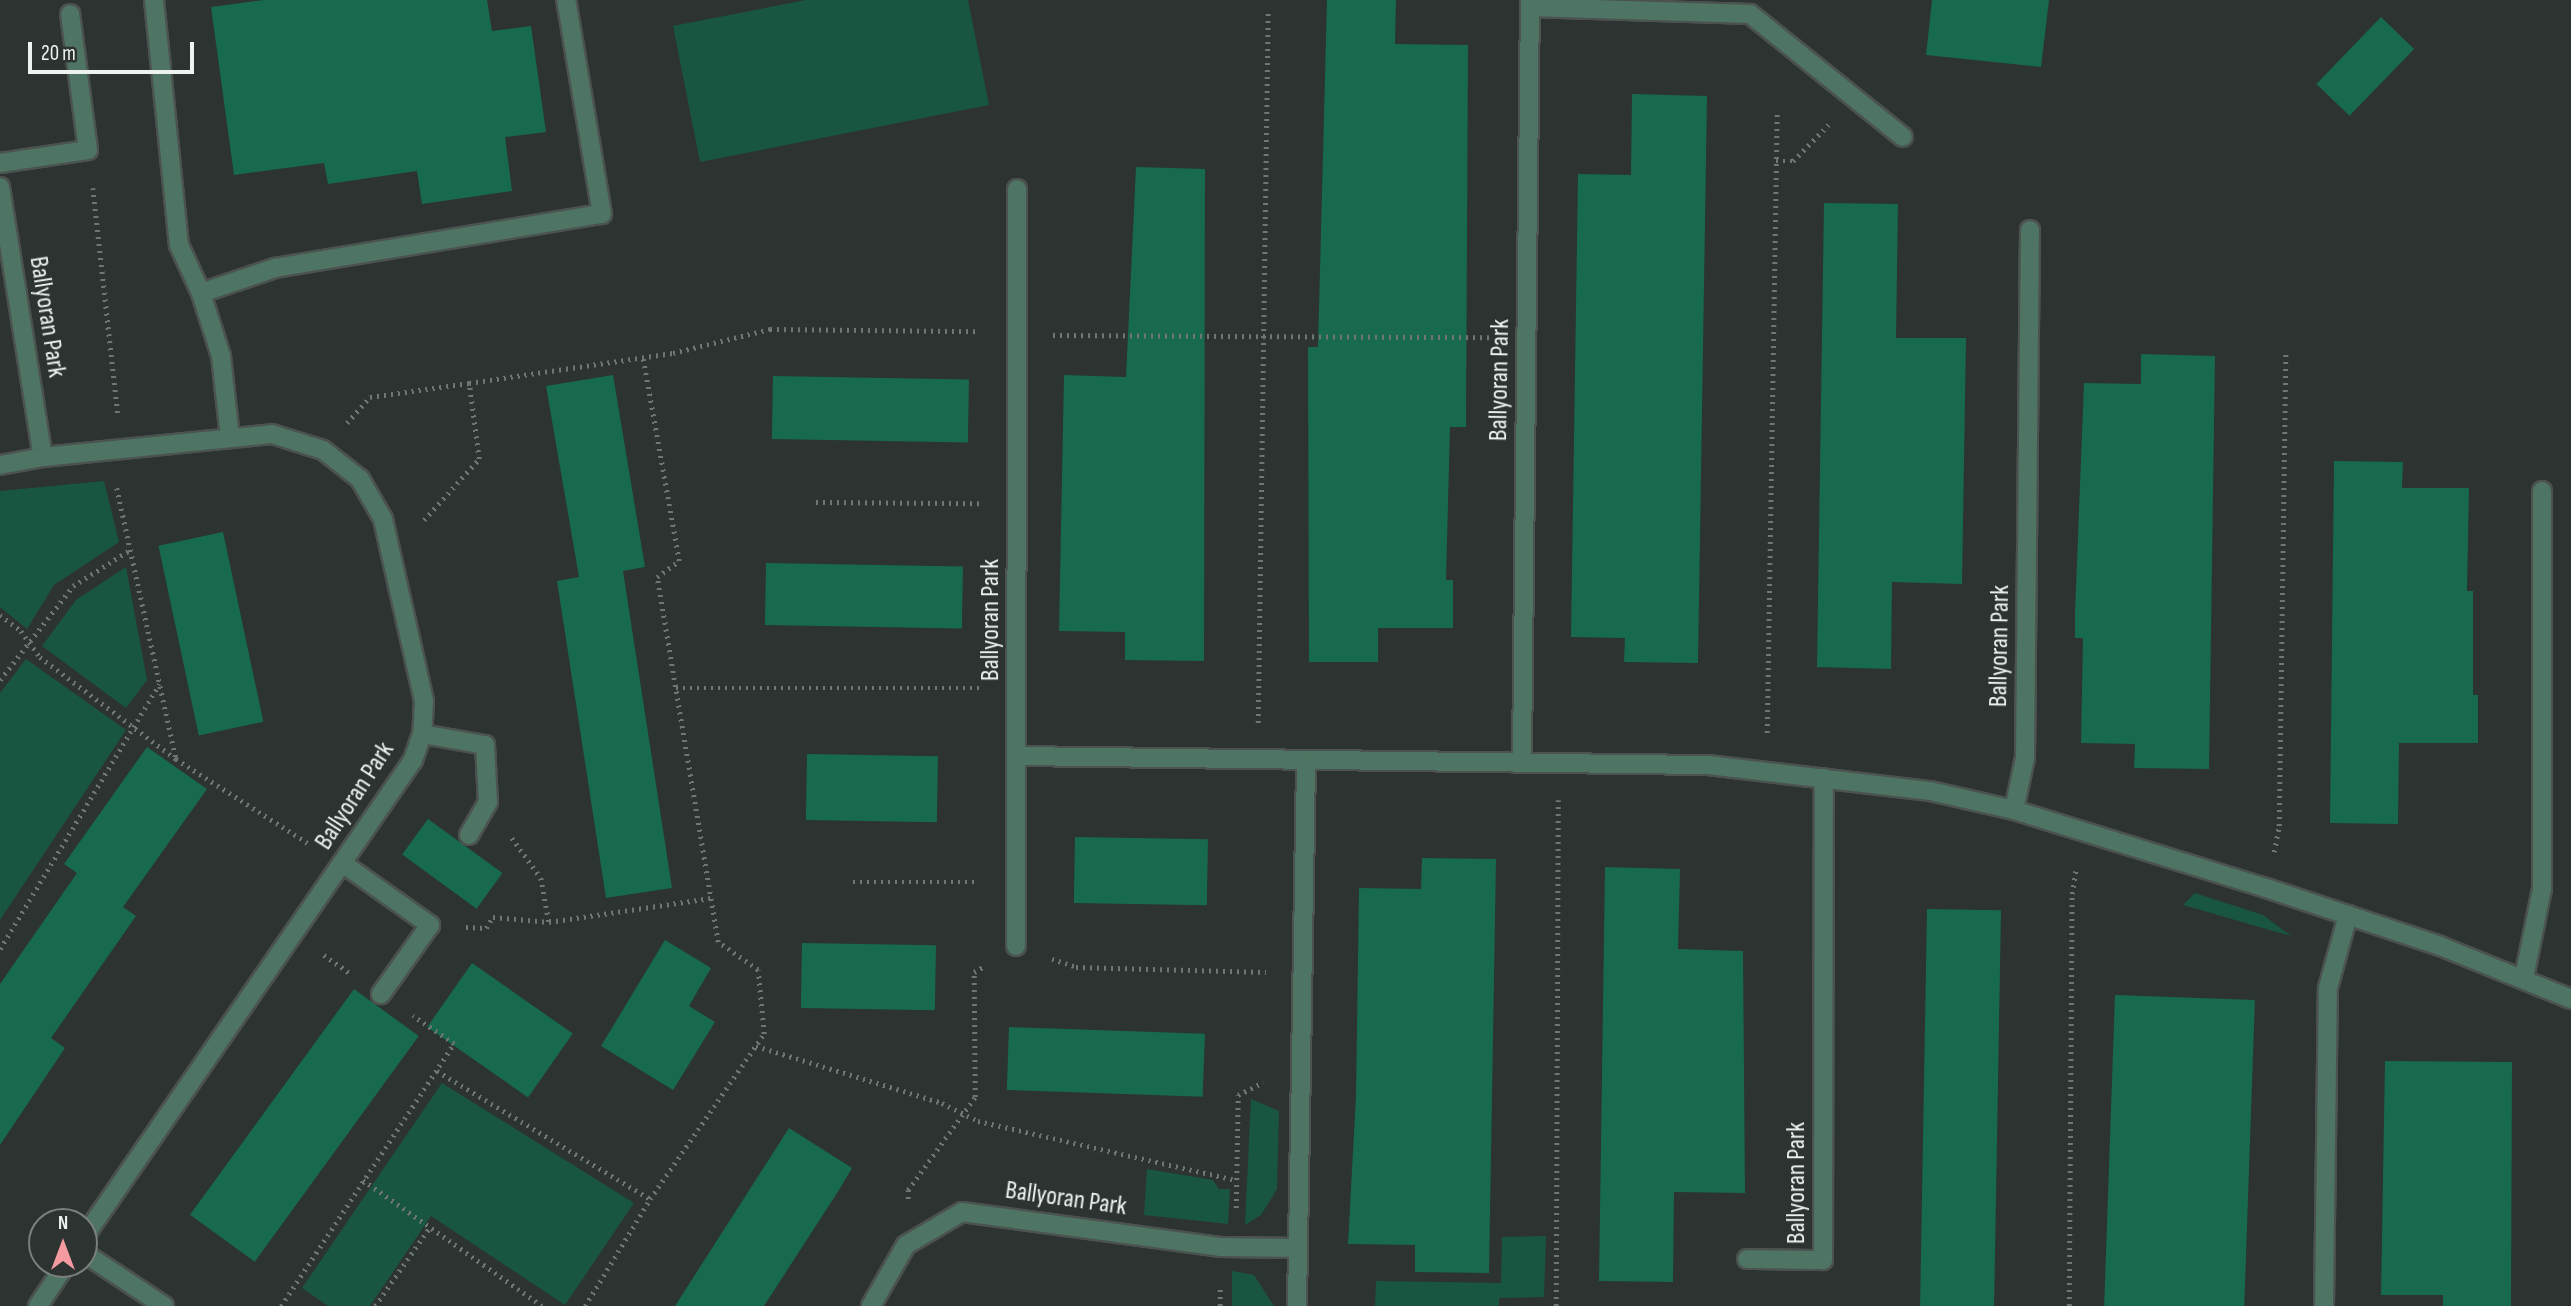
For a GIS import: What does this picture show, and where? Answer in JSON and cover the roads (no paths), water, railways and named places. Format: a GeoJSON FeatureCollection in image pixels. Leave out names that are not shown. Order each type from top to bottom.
{"type":"FeatureCollection","features":[{"type":"Feature","properties":{"kind":"street"},"geometry":{"type":"LineString","coordinates":[[154,0],[179,245],[201,293],[221,356],[230,438]]}},
{"type":"Feature","properties":{"kind":"street"},"geometry":{"type":"LineString","coordinates":[[201,293],[275,268],[602,214],[566,0]]}},
{"type":"Feature","properties":{"kind":"street"},"geometry":{"type":"LineString","coordinates":[[1530,3],[1750,14],[1903,136]]}},
{"type":"Feature","properties":{"kind":"street","name":"Ballyoran Park"},"geometry":{"type":"LineString","coordinates":[[1522,760],[1530,3]]}},
{"type":"Feature","properties":{"kind":"street"},"geometry":{"type":"LineString","coordinates":[[0,163],[88,150],[70,14]]}},
{"type":"Feature","properties":{"kind":"street","name":"Ballyoran Park"},"geometry":{"type":"LineString","coordinates":[[0,187],[43,457]]}},
{"type":"Feature","properties":{"kind":"street","name":"Ballyoran Park"},"geometry":{"type":"LineString","coordinates":[[1016,946],[1017,189]]}},
{"type":"Feature","properties":{"kind":"street","name":"Ballyoran Park"},"geometry":{"type":"LineString","coordinates":[[2014,810],[2025,758],[2030,230]]}},
{"type":"Feature","properties":{"kind":"street","name":"Ballyoran Park"},"geometry":{"type":"LineString","coordinates":[[0,465],[43,457],[272,434],[323,450],[360,479],[383,519],[424,701],[422,734],[413,760],[98,1217]]}},
{"type":"Feature","properties":{"kind":"street"},"geometry":{"type":"LineString","coordinates":[[2524,978],[2542,889],[2542,491]]}},
{"type":"Feature","properties":{"kind":"street"},"geometry":{"type":"LineString","coordinates":[[422,734],[485,745],[488,802],[468,835]]}},
{"type":"Feature","properties":{"kind":"street"},"geometry":{"type":"LineString","coordinates":[[1016,756],[1306,761],[1522,760],[1708,765],[1930,791],[2014,810],[2266,888],[2524,978],[2571,999]]}},
{"type":"Feature","properties":{"kind":"street"},"geometry":{"type":"LineString","coordinates":[[1297,1306],[1306,761]]}},
{"type":"Feature","properties":{"kind":"street","name":"Ballyoran Park"},"geometry":{"type":"LineString","coordinates":[[1747,1259],[1823,1260],[1824,778]]}},
{"type":"Feature","properties":{"kind":"street"},"geometry":{"type":"LineString","coordinates":[[342,863],[430,925],[382,994]]}},
{"type":"Feature","properties":{"kind":"street"},"geometry":{"type":"LineString","coordinates":[[2325,1306],[2329,988],[2348,915]]}},
{"type":"Feature","properties":{"kind":"street","name":"Ballyoran Park"},"geometry":{"type":"LineString","coordinates":[[872,1306],[906,1245],[962,1212],[1236,1248],[1297,1248]]}},
{"type":"Feature","properties":{"kind":"street"},"geometry":{"type":"LineString","coordinates":[[98,1262],[164,1306]]}},
{"type":"Feature","properties":{"kind":"street"},"geometry":{"type":"LineString","coordinates":[[38,1306],[57,1278]]}}]}
